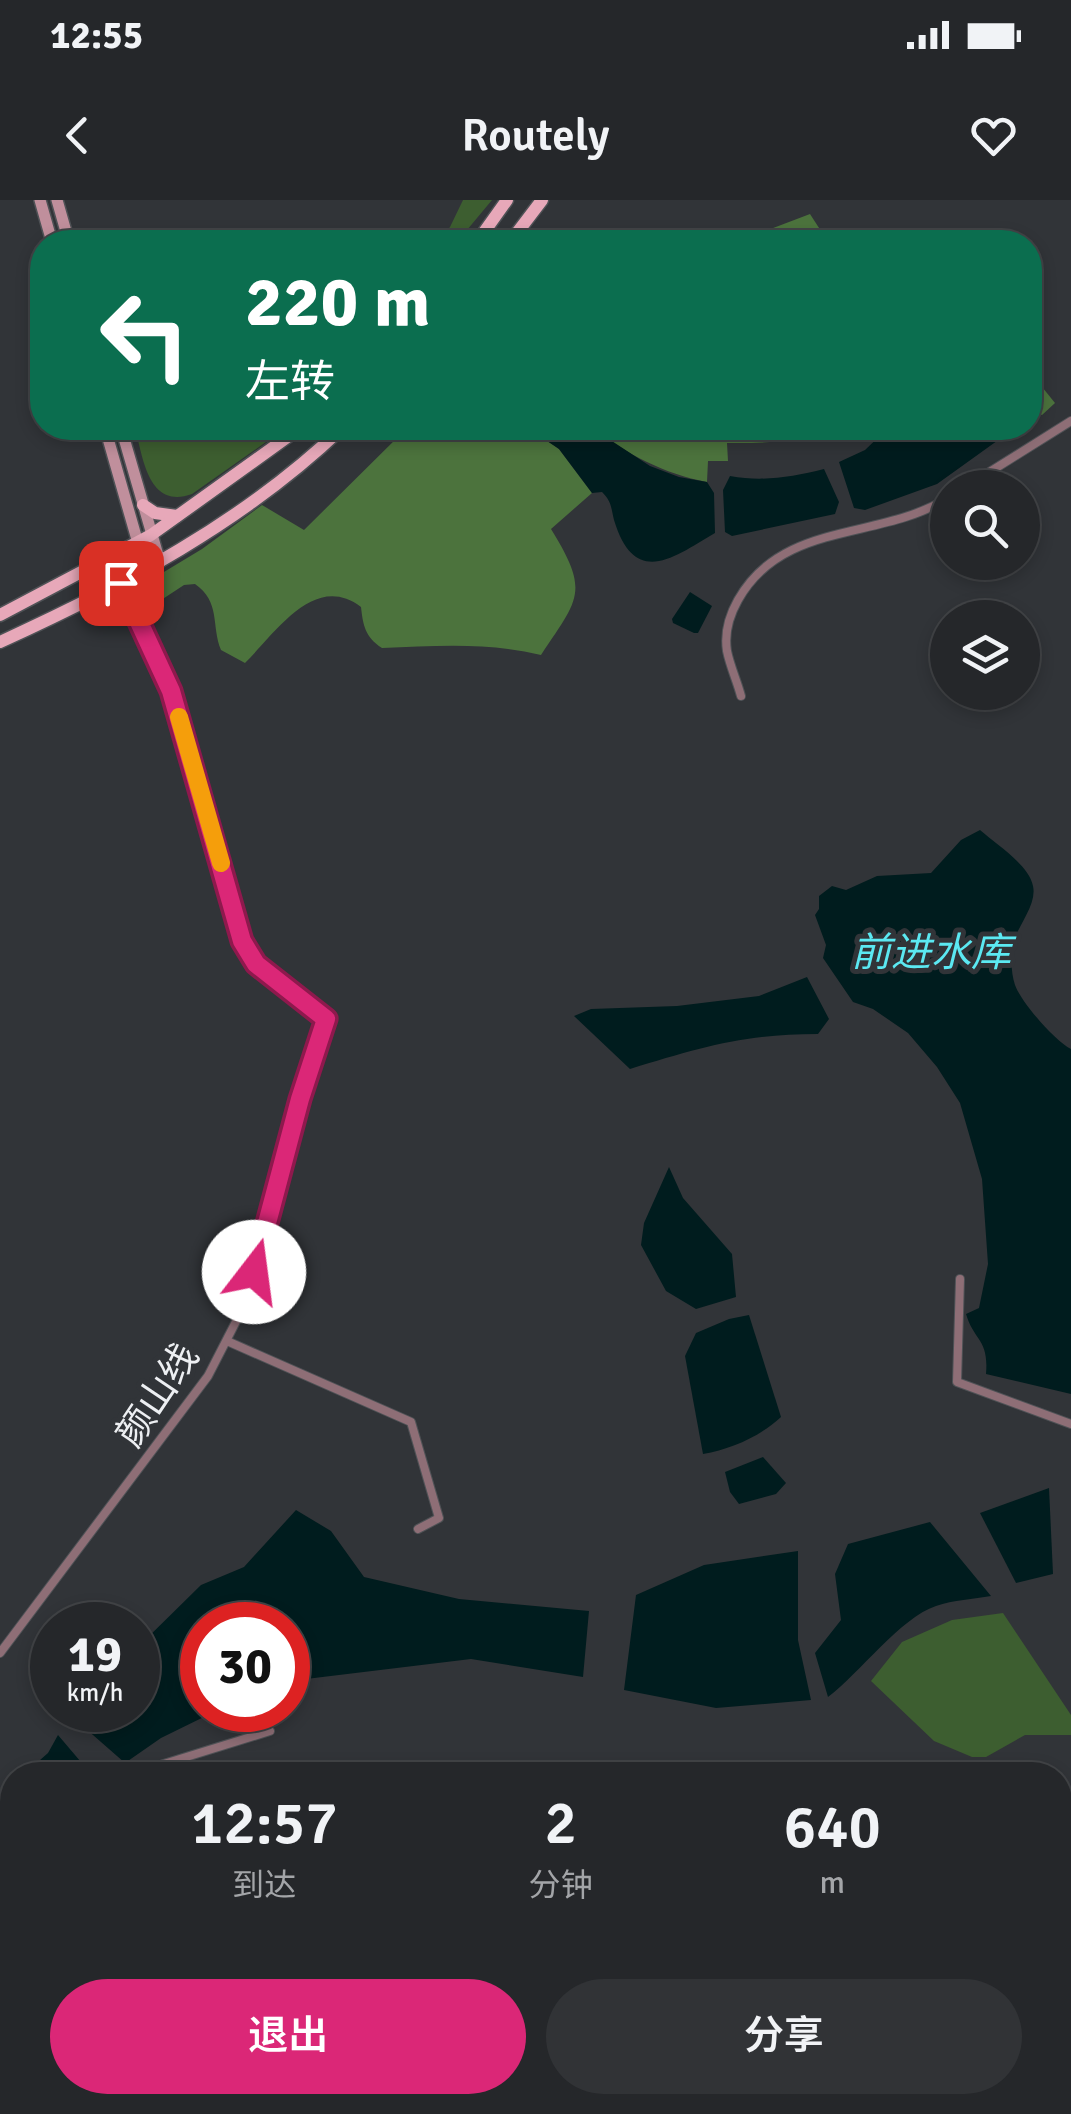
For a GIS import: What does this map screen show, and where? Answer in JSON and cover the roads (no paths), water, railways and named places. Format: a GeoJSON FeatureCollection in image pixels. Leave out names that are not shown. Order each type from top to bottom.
{"type":"FeatureCollection","features":[{"type":"Feature","properties":{"kind":"main road"},"geometry":{"type":"LineString","coordinates":[[486,230],[507,200]]}},
{"type":"Feature","properties":{"kind":"main road"},"geometry":{"type":"LineString","coordinates":[[519,230],[542,200]]}},
{"type":"Feature","properties":{"kind":"main road"},"geometry":{"type":"LineString","coordinates":[[0,615],[152,535],[284,440]]}},
{"type":"Feature","properties":{"kind":"main road"},"geometry":{"type":"LineString","coordinates":[[0,642],[146,571],[276,484],[328,440]]}},
{"type":"Feature","properties":{"kind":"main road"},"geometry":{"type":"LineString","coordinates":[[143,506],[155,513],[180,516]]}},
{"type":"Feature","properties":{"kind":"street"},"geometry":{"type":"LineString","coordinates":[[40,200],[49,230]]}},
{"type":"Feature","properties":{"kind":"street"},"geometry":{"type":"LineString","coordinates":[[57,200],[66,230]]}},
{"type":"Feature","properties":{"kind":"street"},"geometry":{"type":"LineString","coordinates":[[1042,440],[1071,422]]}},
{"type":"Feature","properties":{"kind":"street"},"geometry":{"type":"LineString","coordinates":[[108,440],[146,571]]}},
{"type":"Feature","properties":{"kind":"street"},"geometry":{"type":"LineString","coordinates":[[124,440],[160,562]]}},
{"type":"Feature","properties":{"kind":"street"},"geometry":{"type":"LineString","coordinates":[[993,470],[1042,440]]}},
{"type":"Feature","properties":{"kind":"street"},"geometry":{"type":"LineString","coordinates":[[741,696],[727,650],[728,621],[756,576],[780,555],[811,539],[930,507]]}},
{"type":"Feature","properties":{"kind":"street","name":"颜山线"},"geometry":{"type":"LineString","coordinates":[[0,1653],[208,1376],[246,1304],[300,1099],[326,1019],[256,964],[242,941],[171,691],[121,583]]}},
{"type":"Feature","properties":{"kind":"street"},"geometry":{"type":"LineString","coordinates":[[960,1279],[957,1382],[1071,1424]]}},
{"type":"Feature","properties":{"kind":"street"},"geometry":{"type":"LineString","coordinates":[[226,1340],[411,1422],[440,1518],[418,1529]]}},
{"type":"Feature","properties":{"kind":"street"},"geometry":{"type":"LineString","coordinates":[[170,1762],[267,1732]]}},
{"type":"Feature","properties":{"kind":"water"},"geometry":{"type":"Polygon","coordinates":[[[546,440],[610,440],[650,466],[707,482],[714,493],[715,533],[671,558],[644,561],[633,555],[623,541],[611,505],[602,492],[592,493],[559,449],[546,440]]]}},
{"type":"Feature","properties":{"kind":"water"},"geometry":{"type":"Polygon","coordinates":[[[875,440],[998,440],[956,470],[930,470],[930,487],[865,510],[854,508],[839,462],[865,450],[875,440]]]}},
{"type":"Feature","properties":{"kind":"water"},"geometry":{"type":"Polygon","coordinates":[[[824,469],[839,502],[835,514],[732,536],[725,532],[723,490],[730,476],[777,478],[824,469]]]}},
{"type":"Feature","properties":{"kind":"water"},"geometry":{"type":"Polygon","coordinates":[[[690,592],[712,606],[698,633],[673,623],[672,619],[690,592]]]}},
{"type":"Feature","properties":{"kind":"water","name":"前进水库"},"geometry":{"type":"Polygon","coordinates":[[[980,830],[1019,863],[1030,878],[1033,899],[1014,943],[1013,979],[1031,1011],[1071,1049],[1071,1394],[986,1374],[983,1347],[966,1314],[979,1308],[988,1264],[982,1179],[960,1103],[937,1067],[908,1033],[873,1009],[853,1002],[823,958],[826,945],[815,915],[819,896],[832,886],[846,890],[877,876],[931,873],[961,840],[980,830]]]}},
{"type":"Feature","properties":{"kind":"water"},"geometry":{"type":"Polygon","coordinates":[[[807,977],[829,1019],[818,1034],[722,1044],[630,1069],[574,1016],[591,1009],[677,1006],[759,996],[807,977]]]}},
{"type":"Feature","properties":{"kind":"water"},"geometry":{"type":"Polygon","coordinates":[[[669,1167],[683,1198],[732,1254],[736,1297],[696,1309],[666,1291],[641,1245],[644,1223],[669,1167]]]}},
{"type":"Feature","properties":{"kind":"water"},"geometry":{"type":"Polygon","coordinates":[[[749,1315],[781,1417],[744,1441],[703,1454],[685,1356],[696,1333],[749,1315]]]}},
{"type":"Feature","properties":{"kind":"water"},"geometry":{"type":"Polygon","coordinates":[[[763,1457],[786,1483],[776,1494],[739,1504],[730,1492],[725,1472],[763,1457]]]}},
{"type":"Feature","properties":{"kind":"water"},"geometry":{"type":"Polygon","coordinates":[[[1049,1488],[1053,1574],[1016,1583],[980,1513],[1049,1488]]]}},
{"type":"Feature","properties":{"kind":"water"},"geometry":{"type":"Polygon","coordinates":[[[296,1510],[331,1531],[364,1577],[459,1599],[589,1611],[583,1677],[471,1659],[310,1679],[310,1602],[184,1602],[201,1585],[244,1567],[296,1510]]]}},
{"type":"Feature","properties":{"kind":"water"},"geometry":{"type":"Polygon","coordinates":[[[930,1522],[991,1596],[949,1602],[922,1612],[828,1697],[815,1653],[841,1620],[835,1574],[848,1544],[930,1522]]]}},
{"type":"Feature","properties":{"kind":"water"},"geometry":{"type":"Polygon","coordinates":[[[798,1551],[798,1640],[811,1700],[716,1708],[624,1690],[636,1595],[704,1565],[798,1551]]]}},
{"type":"Feature","properties":{"kind":"water"},"geometry":{"type":"Polygon","coordinates":[[[180,1606],[180,1729],[124,1762],[90,1732],[160,1732],[160,1625],[180,1606]]]}},
{"type":"Feature","properties":{"kind":"water"},"geometry":{"type":"Polygon","coordinates":[[[58,1735],[81,1762],[38,1762],[58,1735]]]}}]}
